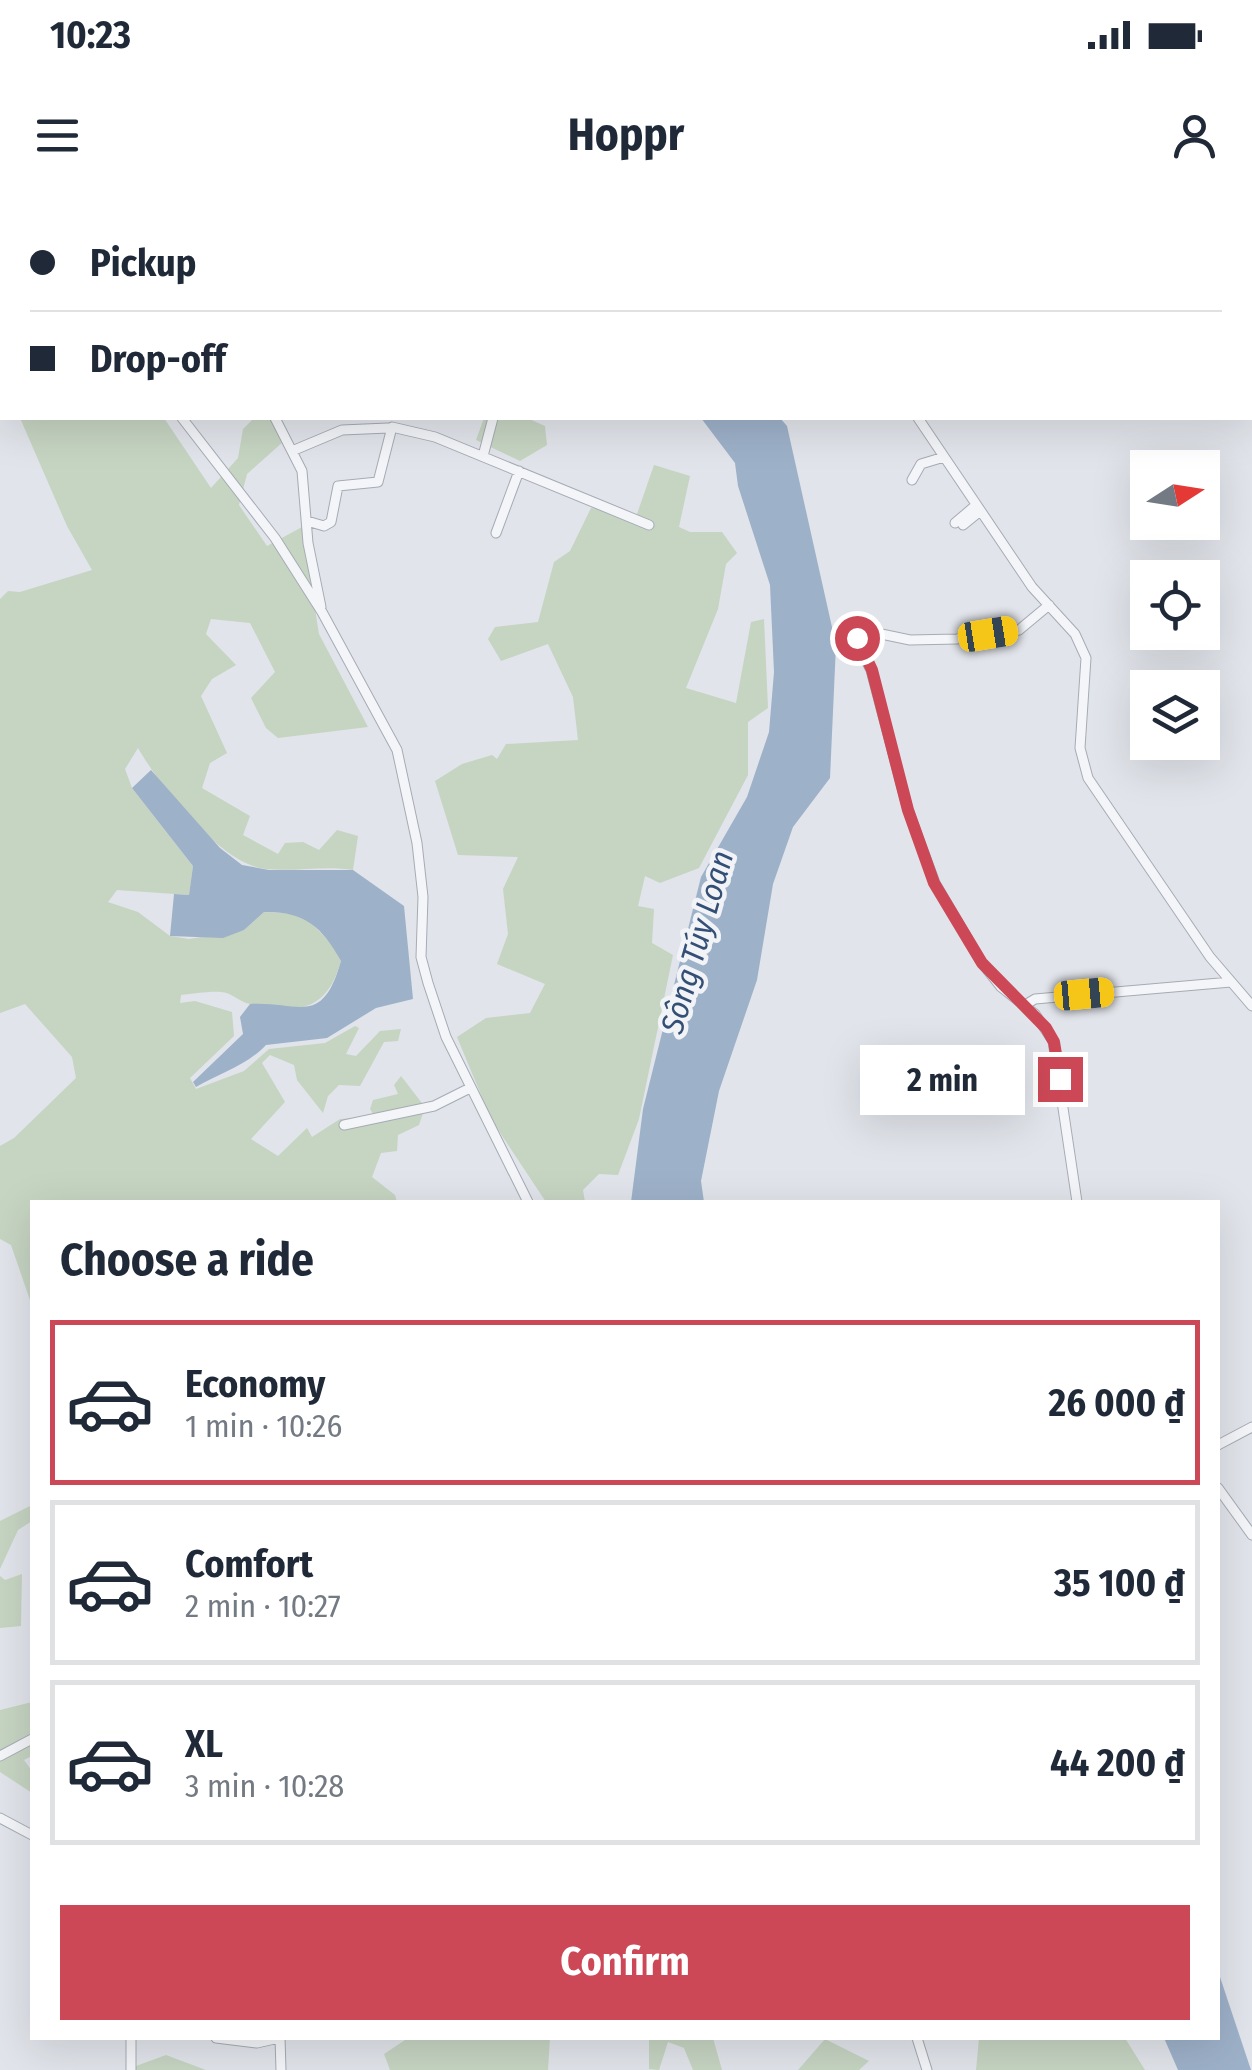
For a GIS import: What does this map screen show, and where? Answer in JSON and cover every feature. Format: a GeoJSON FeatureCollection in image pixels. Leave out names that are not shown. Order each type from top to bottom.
{"type":"FeatureCollection","features":[{"type":"Feature","properties":{"kind":"street"},"geometry":{"type":"LineString","coordinates":[[184,420],[275,538],[322,612],[396,750],[417,843],[424,897],[421,957],[446,1037],[527,1200]]}},
{"type":"Feature","properties":{"kind":"street"},"geometry":{"type":"LineString","coordinates":[[277,420],[302,470],[322,612]]}},
{"type":"Feature","properties":{"kind":"street"},"geometry":{"type":"LineString","coordinates":[[483,456],[492,420]]}},
{"type":"Feature","properties":{"kind":"street"},"geometry":{"type":"LineString","coordinates":[[919,420],[977,509],[1075,634],[1086,658],[1080,748],[1088,778],[1231,982],[1252,1006]]}},
{"type":"Feature","properties":{"kind":"street"},"geometry":{"type":"LineString","coordinates":[[307,521],[324,526],[331,522],[338,486],[378,482],[388,428]]}},
{"type":"Feature","properties":{"kind":"street"},"geometry":{"type":"LineString","coordinates":[[292,450],[342,430],[388,428],[435,437],[649,525]]}},
{"type":"Feature","properties":{"kind":"street"},"geometry":{"type":"LineString","coordinates":[[912,480],[921,464],[944,457]]}},
{"type":"Feature","properties":{"kind":"street"},"geometry":{"type":"LineString","coordinates":[[496,534],[519,471]]}},
{"type":"Feature","properties":{"kind":"street"},"geometry":{"type":"LineString","coordinates":[[959,524],[977,509]]}},
{"type":"Feature","properties":{"kind":"street"},"geometry":{"type":"LineString","coordinates":[[1049,605],[1019,630],[958,639],[910,640],[848,626],[872,670],[908,810],[934,883],[982,963],[1001,987],[1025,1005],[1054,1042],[1076,1200]]}},
{"type":"Feature","properties":{"kind":"street"},"geometry":{"type":"LineString","coordinates":[[1025,1005],[1070,995],[1231,982]]}},
{"type":"Feature","properties":{"kind":"street"},"geometry":{"type":"LineString","coordinates":[[344,1125],[434,1106],[470,1088]]}},
{"type":"Feature","properties":{"kind":"street"},"geometry":{"type":"LineString","coordinates":[[1220,1444],[1252,1427]]}},
{"type":"Feature","properties":{"kind":"street"},"geometry":{"type":"LineString","coordinates":[[1220,1492],[1252,1535]]}},
{"type":"Feature","properties":{"kind":"street"},"geometry":{"type":"LineString","coordinates":[[0,1756],[30,1740]]}},
{"type":"Feature","properties":{"kind":"street"},"geometry":{"type":"LineString","coordinates":[[0,1818],[30,1834]]}},
{"type":"Feature","properties":{"kind":"street"},"geometry":{"type":"LineString","coordinates":[[131,2040],[131,2070]]}},
{"type":"Feature","properties":{"kind":"street"},"geometry":{"type":"LineString","coordinates":[[234,2040],[266,2040]]}},
{"type":"Feature","properties":{"kind":"street"},"geometry":{"type":"LineString","coordinates":[[280,2040],[281,2070]]}},
{"type":"Feature","properties":{"kind":"street"},"geometry":{"type":"LineString","coordinates":[[918,2040],[927,2070]]}},
{"type":"Feature","properties":{"kind":"green space"},"geometry":{"type":"Polygon","coordinates":[[[21,420],[165,420],[211,488],[238,458],[243,429],[252,420],[272,420],[284,441],[247,474],[239,505],[267,546],[302,527],[319,634],[368,727],[278,738],[266,728],[251,698],[275,672],[250,623],[211,619],[206,634],[236,665],[212,679],[201,696],[227,753],[210,763],[202,788],[250,816],[243,835],[278,854],[285,843],[303,842],[319,850],[337,830],[358,836],[353,870],[266,869],[230,854],[193,821],[138,748],[125,769],[132,788],[193,866],[189,895],[117,890],[108,902],[138,912],[170,936],[189,939],[244,930],[264,912],[302,914],[331,943],[341,961],[327,991],[318,1000],[296,1008],[250,1004],[221,992],[181,995],[180,1003],[195,1001],[232,1012],[234,1036],[190,1078],[196,1089],[244,1071],[269,1049],[325,1043],[355,1026],[359,1028],[346,1054],[356,1056],[380,1031],[401,1029],[398,1041],[384,1042],[360,1086],[339,1085],[328,1096],[323,1113],[297,1080],[294,1065],[270,1055],[262,1063],[285,1102],[251,1139],[278,1156],[307,1128],[312,1137],[340,1119],[375,1117],[370,1109],[373,1100],[398,1094],[394,1085],[401,1076],[425,1107],[419,1125],[398,1135],[397,1151],[381,1153],[372,1177],[396,1200],[30,1200],[30,1300],[11,1245],[0,1239],[0,1146],[14,1138],[76,1078],[72,1057],[25,1004],[0,1013],[0,599],[8,591],[20,592],[92,570],[67,526],[21,420]]]}},
{"type":"Feature","properties":{"kind":"green space"},"geometry":{"type":"Polygon","coordinates":[[[483,420],[532,420],[545,426],[547,445],[520,461],[476,440],[483,420]]]}},
{"type":"Feature","properties":{"kind":"green space"},"geometry":{"type":"Polygon","coordinates":[[[654,465],[690,476],[679,527],[690,532],[722,532],[737,553],[726,564],[718,609],[686,688],[736,703],[751,622],[764,619],[768,708],[748,722],[748,775],[699,868],[660,883],[645,876],[638,906],[654,909],[652,943],[673,955],[639,1119],[618,1175],[599,1174],[583,1190],[585,1200],[545,1200],[491,1119],[457,1037],[486,1018],[530,1013],[545,984],[497,964],[508,934],[503,889],[518,857],[458,855],[435,781],[462,764],[492,755],[497,759],[506,744],[578,740],[573,697],[548,644],[501,661],[488,639],[495,627],[538,622],[554,562],[570,551],[591,508],[637,514],[654,465]]]}},
{"type":"Feature","properties":{"kind":"green space"},"geometry":{"type":"Polygon","coordinates":[[[30,1506],[30,1522],[18,1530],[0,1569],[0,1521],[30,1506]]]}},
{"type":"Feature","properties":{"kind":"green space"},"geometry":{"type":"Polygon","coordinates":[[[22,1574],[21,1626],[0,1628],[0,1576],[5,1580],[22,1574]]]}},
{"type":"Feature","properties":{"kind":"green space"},"geometry":{"type":"Polygon","coordinates":[[[30,1702],[30,1757],[24,1760],[30,1768],[30,1792],[0,1772],[0,1710],[30,1702]]]}},
{"type":"Feature","properties":{"kind":"green space"},"geometry":{"type":"Polygon","coordinates":[[[405,2040],[550,2040],[548,2070],[390,2070],[384,2054],[405,2040]]]}},
{"type":"Feature","properties":{"kind":"green space"},"geometry":{"type":"Polygon","coordinates":[[[649,2040],[714,2040],[722,2070],[693,2070],[684,2048],[668,2042],[659,2070],[649,2069],[649,2040]]]}},
{"type":"Feature","properties":{"kind":"green space"},"geometry":{"type":"Polygon","coordinates":[[[824,2040],[869,2061],[859,2070],[798,2070],[824,2040]]]}},
{"type":"Feature","properties":{"kind":"green space"},"geometry":{"type":"Polygon","coordinates":[[[979,2040],[1126,2040],[1145,2070],[976,2070],[979,2040]]]}},
{"type":"Feature","properties":{"kind":"green space"},"geometry":{"type":"Polygon","coordinates":[[[166,2055],[206,2070],[125,2070],[166,2055]]]}},
{"type":"Feature","properties":{"kind":"water","name":"Sông Túy Loan"},"geometry":{"type":"Polygon","coordinates":[[[703,420],[782,420],[787,426],[836,645],[830,778],[793,827],[773,884],[757,980],[719,1091],[701,1181],[704,1200],[631,1200],[643,1109],[701,877],[747,797],[769,732],[774,672],[770,585],[738,486],[735,463],[703,420]]]}},
{"type":"Feature","properties":{"kind":"water"},"geometry":{"type":"Polygon","coordinates":[[[151,770],[220,848],[242,865],[269,870],[353,870],[404,906],[413,999],[376,1008],[327,1038],[266,1045],[242,1064],[196,1087],[193,1082],[243,1034],[240,1017],[250,1004],[295,1007],[317,1003],[334,982],[341,961],[310,923],[278,912],[264,912],[244,930],[223,938],[170,936],[174,894],[189,895],[193,866],[132,788],[151,770]]]}},
{"type":"Feature","properties":{"kind":"water"},"geometry":{"type":"Polygon","coordinates":[[[1220,1977],[1251,2070],[1178,2070],[1165,2040],[1220,2040],[1220,1977]]]}},
{"type":"Feature","properties":{"kind":"route"},"geometry":{"type":"LineString","coordinates":[[857,638],[872,670],[908,810],[934,883],[982,963],[1001,987],[1046,1028],[1054,1042],[1060,1079]]}}]}
